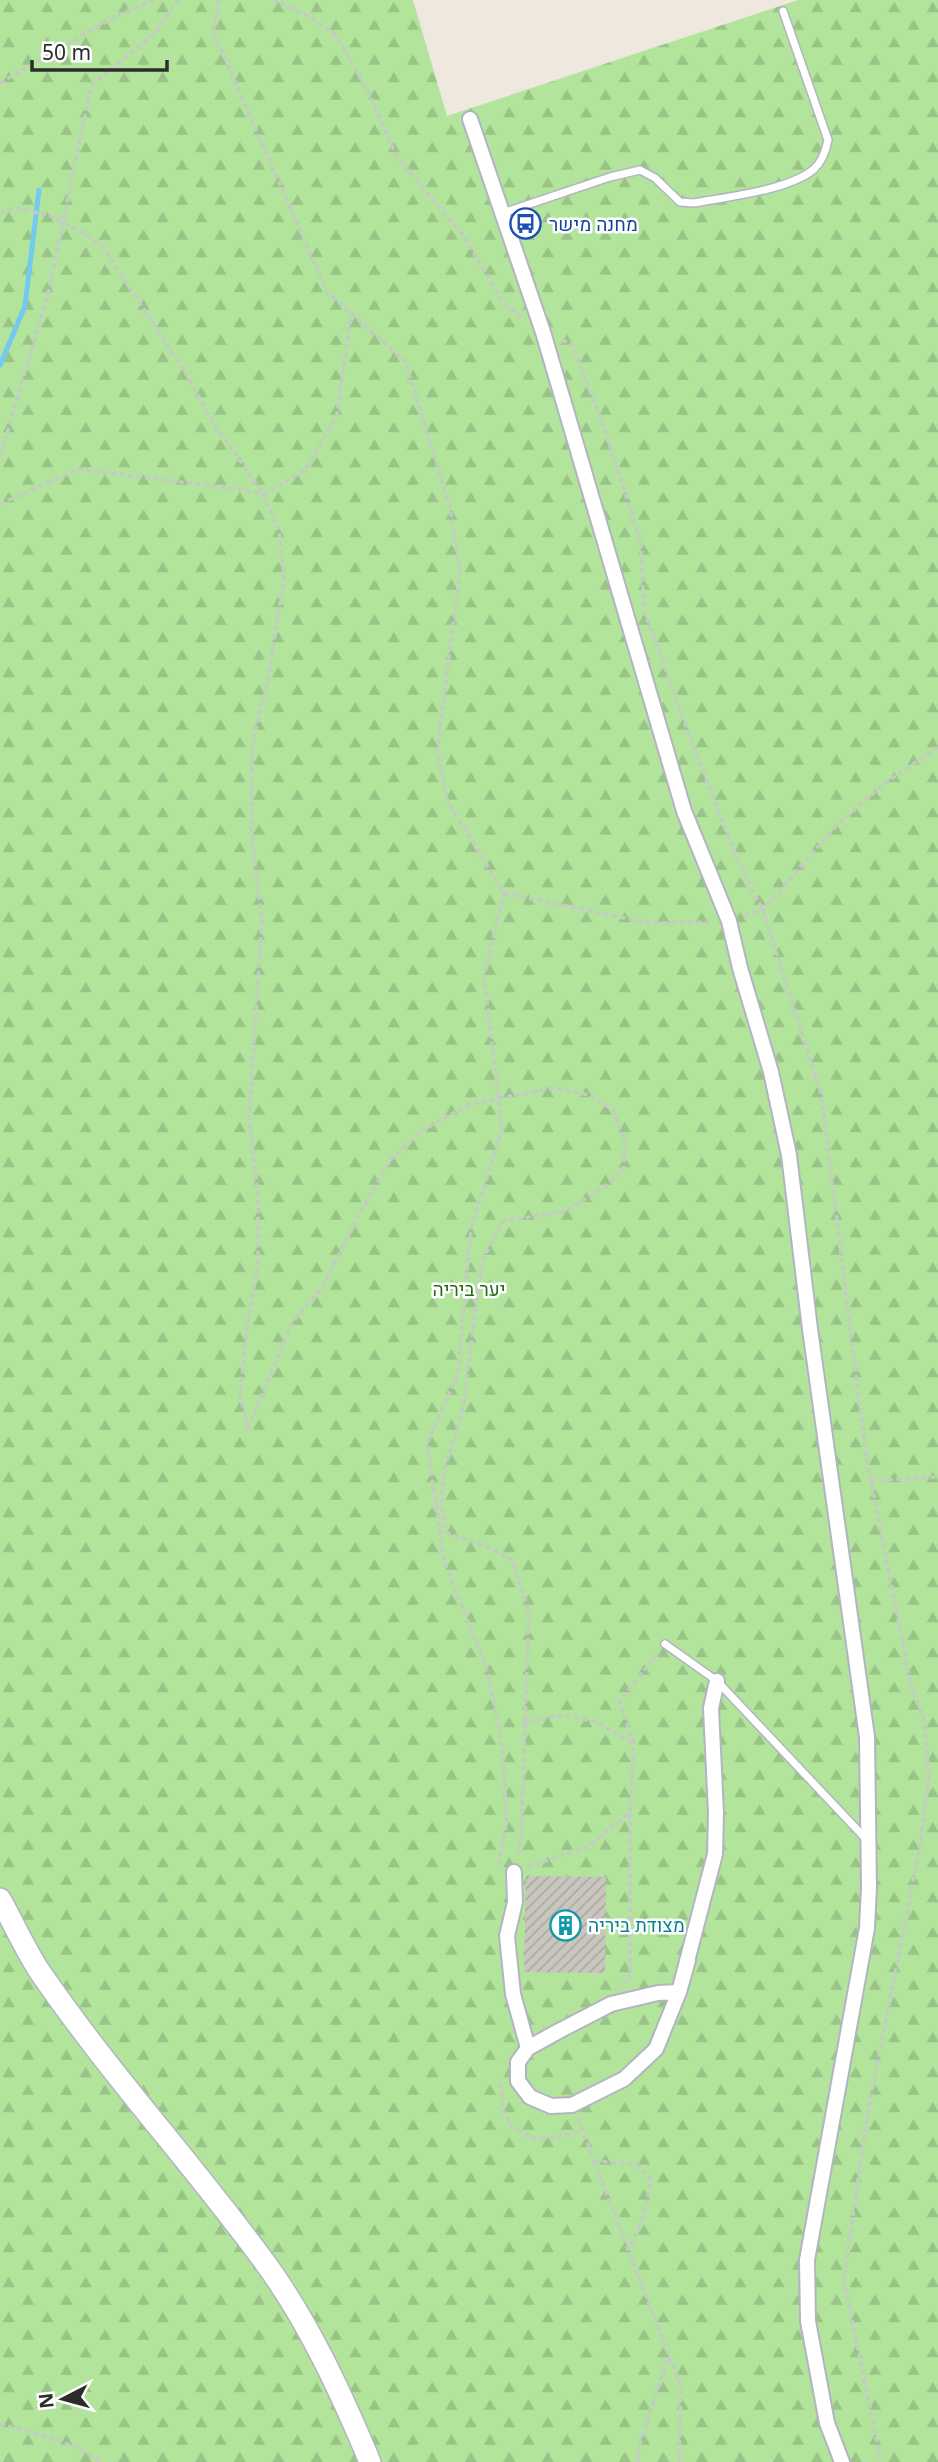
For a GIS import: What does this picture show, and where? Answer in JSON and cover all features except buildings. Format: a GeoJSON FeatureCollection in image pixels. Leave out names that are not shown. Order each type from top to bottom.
{"type":"FeatureCollection","features":[{"type":"Feature","properties":{"kind":"main road"},"geometry":{"type":"LineString","coordinates":[[0,1899],[37,1967],[267,2266],[314,2343],[350,2414],[370,2462]]}},
{"type":"Feature","properties":{"kind":"street"},"geometry":{"type":"LineString","coordinates":[[470,120],[543,332],[684,811],[729,921],[771,1072],[789,1156],[810,1329],[867,1737],[867,1928],[807,2260],[807,2322],[828,2423],[842,2462]]}},
{"type":"Feature","properties":{"kind":"street"},"geometry":{"type":"LineString","coordinates":[[679,1992],[715,1854],[716,1813],[711,1708],[717,1681]]}},
{"type":"Feature","properties":{"kind":"street"},"geometry":{"type":"LineString","coordinates":[[514,1871],[515,1902],[507,1936],[513,1994],[528,2049]]}},
{"type":"Feature","properties":{"kind":"street"},"geometry":{"type":"LineString","coordinates":[[679,1992],[658,1993],[611,2004],[528,2049],[519,2062],[518,2081],[530,2097],[551,2106],[572,2105],[624,2079],[656,2049],[679,1992],[688,1960]]}},
{"type":"Feature","properties":{"kind":"lane"},"geometry":{"type":"LineString","coordinates":[[503,213],[610,177],[640,170],[655,178],[680,202],[694,203],[781,185],[816,168],[825,154],[828,139],[783,11]]}},
{"type":"Feature","properties":{"kind":"lane"},"geometry":{"type":"LineString","coordinates":[[665,1644],[717,1681],[869,1842]]}},
{"type":"Feature","properties":{"kind":"path"},"geometry":{"type":"LineString","coordinates":[[0,83],[114,17],[153,0]]}},
{"type":"Feature","properties":{"kind":"path"},"geometry":{"type":"LineString","coordinates":[[0,457],[48,293],[91,86],[154,34],[178,0]]}},
{"type":"Feature","properties":{"kind":"path"},"geometry":{"type":"LineString","coordinates":[[219,0],[213,31],[327,292],[405,360],[450,507],[460,571],[437,751],[447,800],[503,893],[484,976],[502,1129],[471,1229],[458,1374],[427,1443],[444,1561],[488,1673],[502,1746],[507,1821],[496,1875],[586,1848],[630,1812]]}},
{"type":"Feature","properties":{"kind":"path"},"geometry":{"type":"LineString","coordinates":[[272,0],[307,15],[337,36],[369,94],[397,157],[463,235],[504,304],[543,332],[572,344],[602,422],[641,543],[644,610],[729,836],[751,888],[764,910]]}},
{"type":"Feature","properties":{"kind":"path"},"geometry":{"type":"LineString","coordinates":[[0,213],[15,208],[49,215],[82,232],[103,247],[187,375],[212,421],[261,492],[279,531],[284,578],[268,680],[253,740],[251,828],[262,921],[249,1117],[258,1199],[258,1266],[247,1325],[240,1395],[248,1428],[292,1323],[323,1286],[358,1216],[391,1159],[423,1130],[470,1104],[554,1088],[589,1095],[613,1110],[625,1140],[624,1168],[604,1187],[566,1211],[503,1221],[482,1261],[462,1413],[444,1470],[441,1506],[447,1534],[485,1546],[512,1560],[529,1612],[521,1839],[514,1871]]}},
{"type":"Feature","properties":{"kind":"path"},"geometry":{"type":"LineString","coordinates":[[0,504],[78,470],[267,493],[305,470],[337,415],[351,313]]}},
{"type":"Feature","properties":{"kind":"path"},"geometry":{"type":"LineString","coordinates":[[503,893],[649,923],[729,921],[764,910],[835,827],[885,783],[938,747]]}},
{"type":"Feature","properties":{"kind":"path"},"geometry":{"type":"LineString","coordinates":[[871,1481],[938,1477]]}},
{"type":"Feature","properties":{"kind":"path"},"geometry":{"type":"LineString","coordinates":[[619,1986],[630,1979],[630,1812],[634,1744],[619,1702],[665,1644]]}},
{"type":"Feature","properties":{"kind":"path"},"geometry":{"type":"LineString","coordinates":[[524,1722],[563,1715],[596,1723],[634,1744]]}},
{"type":"Feature","properties":{"kind":"path"},"geometry":{"type":"LineString","coordinates":[[582,2131],[681,2387],[679,2462]]}},
{"type":"Feature","properties":{"kind":"path"},"geometry":{"type":"LineString","coordinates":[[594,2161],[637,2164],[651,2179],[638,2232],[628,2249]]}},
{"type":"Feature","properties":{"kind":"path"},"geometry":{"type":"LineString","coordinates":[[638,2462],[639,2446],[669,2357]]}},
{"type":"Feature","properties":{"kind":"path"},"geometry":{"type":"LineString","coordinates":[[0,2424],[58,2440],[90,2454],[101,2462]]}},
{"type":"Feature","properties":{"kind":"green space","name":"יער ביריה"},"geometry":{"type":"Polygon","coordinates":[[[0,0],[413,0],[447,116],[798,0],[938,0],[938,2462],[0,2462],[0,0]]]}},
{"type":"Feature","properties":{"kind":"waterway"},"geometry":{"type":"LineString","coordinates":[[0,365],[25,306],[39,190]]}},
{"type":"Feature","properties":{"kind":"place","name":"מחנה מישר"},"geometry":{"type":"Point","coordinates":[526,224]}},
{"type":"Feature","properties":{"kind":"place","name":"מצודת ביריה"},"geometry":{"type":"Point","coordinates":[565,1925]}}]}
